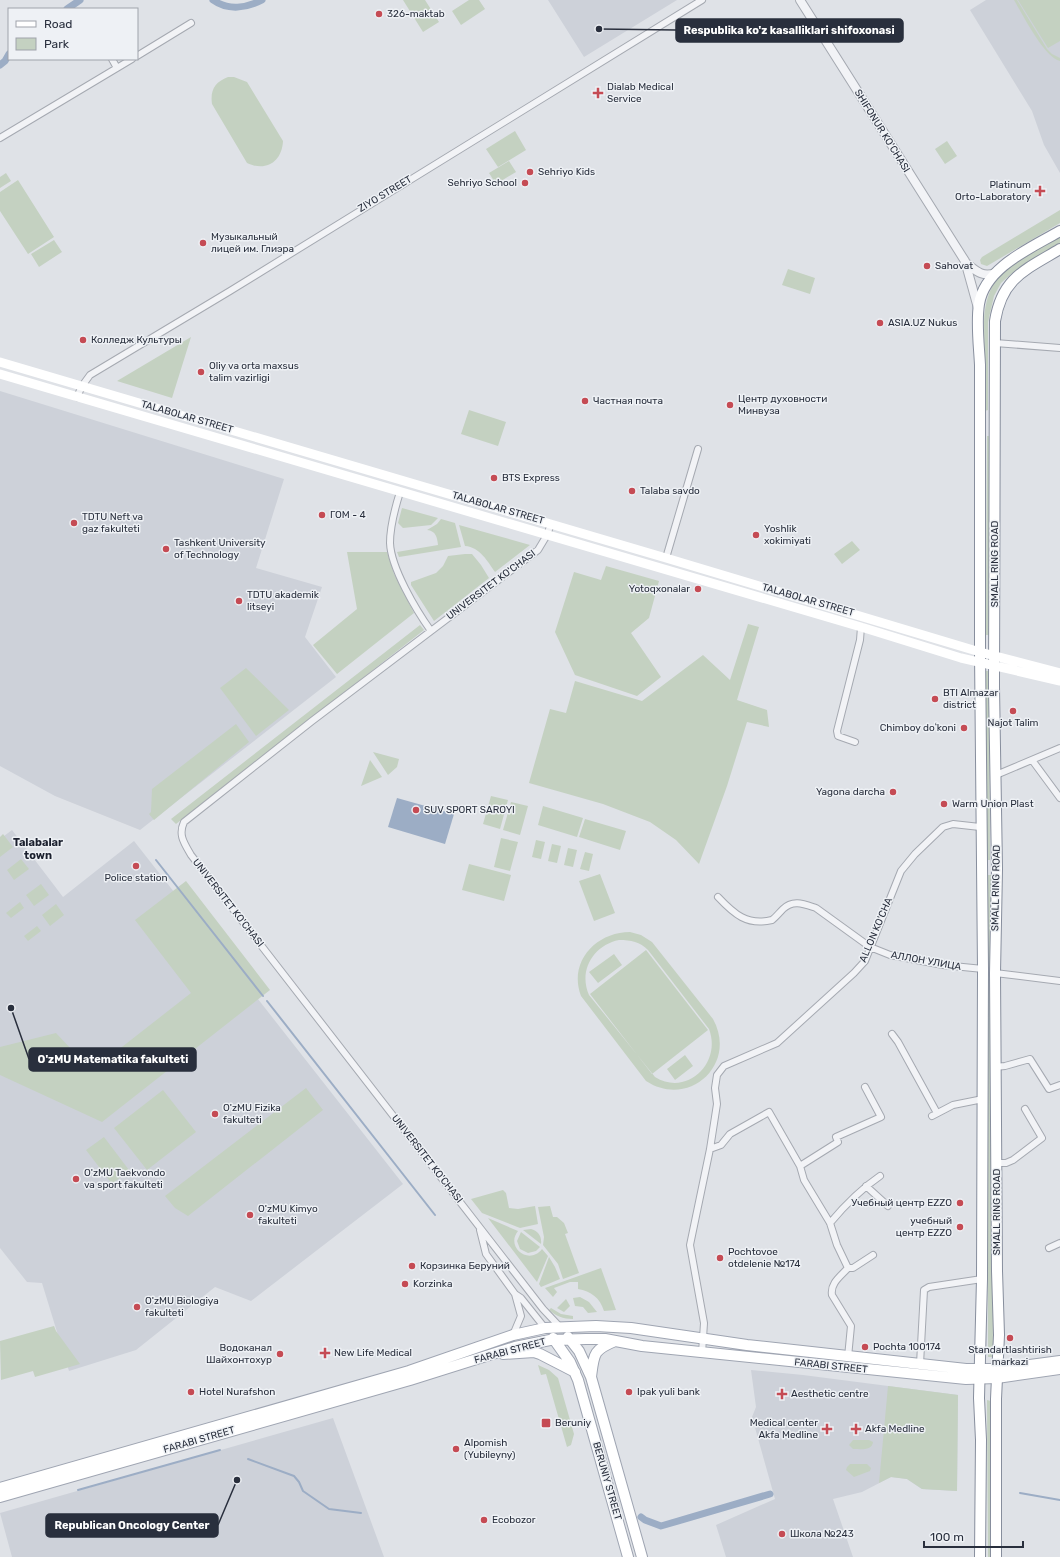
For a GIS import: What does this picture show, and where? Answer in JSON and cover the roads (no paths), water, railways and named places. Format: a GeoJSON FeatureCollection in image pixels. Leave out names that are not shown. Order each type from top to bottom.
{"type":"FeatureCollection","features":[{"type":"Feature","properties":{"kind":"main road","name":"SMALL RING ROAD"},"geometry":{"type":"LineString","coordinates":[[980,1557],[983,969],[980,827],[980,421],[978,310],[982,292],[995,273],[1010,261],[1060,231]]}},
{"type":"Feature","properties":{"kind":"main road","name":"SMALL RING ROAD"},"geometry":{"type":"LineString","coordinates":[[996,1557],[997,1374],[999,1335],[995,1067],[995,322],[997,309],[1005,290],[1020,274],[1060,249]]}},
{"type":"Feature","properties":{"kind":"main road","name":"TALABOLAR STREET"},"geometry":{"type":"LineString","coordinates":[[0,362],[864,617],[980,652],[995,661]]}},
{"type":"Feature","properties":{"kind":"main road","name":"TALABOLAR STREET"},"geometry":{"type":"LineString","coordinates":[[0,374],[980,663],[995,661]]}},
{"type":"Feature","properties":{"kind":"main road"},"geometry":{"type":"LineString","coordinates":[[980,421],[995,421]]}},
{"type":"Feature","properties":{"kind":"main road"},"geometry":{"type":"LineString","coordinates":[[309,466],[312,454]]}},
{"type":"Feature","properties":{"kind":"main road"},"geometry":{"type":"LineString","coordinates":[[756,596],[759,586]]}},
{"type":"Feature","properties":{"kind":"main road"},"geometry":{"type":"LineString","coordinates":[[861,627],[864,617]]}},
{"type":"Feature","properties":{"kind":"main road"},"geometry":{"type":"LineString","coordinates":[[995,661],[1060,673]]}},
{"type":"Feature","properties":{"kind":"main road"},"geometry":{"type":"LineString","coordinates":[[995,661],[1060,681]]}},
{"type":"Feature","properties":{"kind":"main road"},"geometry":{"type":"LineString","coordinates":[[981,869],[996,868]]}},
{"type":"Feature","properties":{"kind":"main road","name":"FARABI STREET"},"geometry":{"type":"LineString","coordinates":[[0,1488],[409,1370],[513,1335],[545,1328],[596,1326],[631,1328],[703,1340],[920,1364],[980,1375]]}},
{"type":"Feature","properties":{"kind":"main road","name":"BERUNIY STREET"},"geometry":{"type":"LineString","coordinates":[[545,1328],[566,1355],[575,1372],[616,1508],[628,1557]]}},
{"type":"Feature","properties":{"kind":"main road"},"geometry":{"type":"LineString","coordinates":[[555,1340],[560,1328]]}},
{"type":"Feature","properties":{"kind":"main road","name":"BERUNIY STREET"},"geometry":{"type":"LineString","coordinates":[[560,1328],[579,1351],[591,1377],[642,1557]]}},
{"type":"Feature","properties":{"kind":"main road","name":"FARABI STREET"},"geometry":{"type":"LineString","coordinates":[[0,1497],[403,1382],[515,1347],[555,1340],[605,1339],[629,1345],[962,1379],[980,1375],[1060,1369]]}},
{"type":"Feature","properties":{"kind":"main road"},"geometry":{"type":"LineString","coordinates":[[591,1377],[593,1360],[597,1351],[615,1341]]}},
{"type":"Feature","properties":{"kind":"main road"},"geometry":{"type":"LineString","coordinates":[[494,1354],[534,1352],[575,1372]]}},
{"type":"Feature","properties":{"kind":"main road","name":"FARABI STREET"},"geometry":{"type":"LineString","coordinates":[[997,1374],[1060,1361]]}},
{"type":"Feature","properties":{"kind":"street","name":"ZIYO STREET"},"geometry":{"type":"LineString","coordinates":[[77,397],[82,386],[90,375],[230,291],[702,0]]}},
{"type":"Feature","properties":{"kind":"street","name":"SHIFONUR KO'CHASI"},"geometry":{"type":"LineString","coordinates":[[800,0],[965,261],[978,310]]}},
{"type":"Feature","properties":{"kind":"street"},"geometry":{"type":"LineString","coordinates":[[138,55],[191,23]]}},
{"type":"Feature","properties":{"kind":"street"},"geometry":{"type":"LineString","coordinates":[[113,60],[117,68]]}},
{"type":"Feature","properties":{"kind":"street"},"geometry":{"type":"LineString","coordinates":[[0,138],[130,60]]}},
{"type":"Feature","properties":{"kind":"street","name":"SHIFONUR KO'CHASI"},"geometry":{"type":"LineString","coordinates":[[965,261],[982,275],[995,273]]}},
{"type":"Feature","properties":{"kind":"street"},"geometry":{"type":"LineString","coordinates":[[995,343],[1060,348]]}},
{"type":"Feature","properties":{"kind":"street"},"geometry":{"type":"LineString","coordinates":[[666,558],[698,449]]}},
{"type":"Feature","properties":{"kind":"street"},"geometry":{"type":"LineString","coordinates":[[400,492],[392,522],[390,543],[392,557],[420,615],[431,631]]}},
{"type":"Feature","properties":{"kind":"street","name":"UNIVERSITET KO'CHASI"},"geometry":{"type":"LineString","coordinates":[[551,524],[547,535],[538,550],[308,724],[184,822],[181,835],[182,841],[191,855],[560,1328]]}},
{"type":"Feature","properties":{"kind":"street"},"geometry":{"type":"LineString","coordinates":[[855,742],[838,736],[837,731],[860,640],[861,627]]}},
{"type":"Feature","properties":{"kind":"street"},"geometry":{"type":"LineString","coordinates":[[996,775],[1060,748]]}},
{"type":"Feature","properties":{"kind":"street"},"geometry":{"type":"LineString","coordinates":[[1032,760],[1060,798]]}},
{"type":"Feature","properties":{"kind":"street","name":"ALLON KO'CHA"},"geometry":{"type":"LineString","coordinates":[[710,1150],[717,1104],[716,1080],[717,1075],[724,1066],[777,1043],[854,974],[865,962],[901,871],[915,854],[943,827],[953,824],[980,827]]}},
{"type":"Feature","properties":{"kind":"street","name":"АЛЛОН УЛИЦА"},"geometry":{"type":"LineString","coordinates":[[718,897],[735,915],[751,921],[772,920],[786,907],[794,903],[807,905],[816,908],[870,947],[890,955],[943,965],[983,969]]}},
{"type":"Feature","properties":{"kind":"street"},"geometry":{"type":"LineString","coordinates":[[995,973],[1060,981]]}},
{"type":"Feature","properties":{"kind":"street"},"geometry":{"type":"LineString","coordinates":[[892,1034],[898,1042],[935,1115],[953,1105],[982,1099]]}},
{"type":"Feature","properties":{"kind":"street"},"geometry":{"type":"LineString","coordinates":[[995,1067],[1005,1066],[1030,1059],[1049,1089],[1060,1085]]}},
{"type":"Feature","properties":{"kind":"street"},"geometry":{"type":"LineString","coordinates":[[800,1166],[838,1142],[836,1137],[881,1116],[865,1087]]}},
{"type":"Feature","properties":{"kind":"street"},"geometry":{"type":"LineString","coordinates":[[996,1163],[1006,1163],[1013,1160],[1042,1138],[1026,1109]]}},
{"type":"Feature","properties":{"kind":"street"},"geometry":{"type":"LineString","coordinates":[[702,1353],[703,1314],[690,1245],[710,1150],[721,1145],[730,1134],[769,1112],[800,1166],[804,1180],[830,1223],[836,1245],[848,1268]]}},
{"type":"Feature","properties":{"kind":"street"},"geometry":{"type":"LineString","coordinates":[[830,1223],[866,1186],[880,1176]]}},
{"type":"Feature","properties":{"kind":"street"},"geometry":{"type":"LineString","coordinates":[[866,1186],[888,1206]]}},
{"type":"Feature","properties":{"kind":"street","name":"UNIVERSITET KO'CHASI"},"geometry":{"type":"LineString","coordinates":[[480,1227],[486,1254],[515,1294],[521,1298],[545,1328]]}},
{"type":"Feature","properties":{"kind":"street"},"geometry":{"type":"LineString","coordinates":[[1049,1248],[1060,1243]]}},
{"type":"Feature","properties":{"kind":"street"},"geometry":{"type":"LineString","coordinates":[[848,1357],[852,1326],[832,1295],[831,1289],[834,1283],[848,1268],[853,1268],[873,1255]]}},
{"type":"Feature","properties":{"kind":"street"},"geometry":{"type":"LineString","coordinates":[[920,1364],[924,1290],[928,1287],[982,1279]]}},
{"type":"Feature","properties":{"kind":"street"},"geometry":{"type":"LineString","coordinates":[[513,1335],[521,1316],[515,1294]]}},
{"type":"Feature","properties":{"kind":"water"},"geometry":{"type":"Polygon","coordinates":[[[397,798],[454,814],[445,844],[388,827],[397,798]]]}},
{"type":"Feature","properties":{"kind":"waterway"},"geometry":{"type":"LineString","coordinates":[[68,8],[80,0]]}},
{"type":"Feature","properties":{"kind":"waterway"},"geometry":{"type":"LineString","coordinates":[[213,0],[225,6],[231,7],[250,5],[262,0]]}},
{"type":"Feature","properties":{"kind":"waterway"},"geometry":{"type":"LineString","coordinates":[[0,65],[8,56]]}},
{"type":"Feature","properties":{"kind":"waterway"},"geometry":{"type":"LineString","coordinates":[[156,860],[263,996]]}},
{"type":"Feature","properties":{"kind":"waterway"},"geometry":{"type":"LineString","coordinates":[[267,1001],[435,1215]]}},
{"type":"Feature","properties":{"kind":"waterway"},"geometry":{"type":"LineString","coordinates":[[78,1490],[220,1450]]}},
{"type":"Feature","properties":{"kind":"waterway"},"geometry":{"type":"LineString","coordinates":[[248,1459],[294,1476],[299,1482],[303,1491],[329,1509],[361,1513]]}},
{"type":"Feature","properties":{"kind":"waterway"},"geometry":{"type":"LineString","coordinates":[[1020,1493],[1060,1500]]}},
{"type":"Feature","properties":{"kind":"waterway"},"geometry":{"type":"LineString","coordinates":[[641,1517],[661,1526],[770,1494]]}},
{"type":"Feature","properties":{"kind":"place","name":"326-maktab"},"geometry":{"type":"Point","coordinates":[379,14]}},
{"type":"Feature","properties":{"kind":"place","name":"Respublika ko'z kasalliklari shifoxonasi"},"geometry":{"type":"Point","coordinates":[599,29]}},
{"type":"Feature","properties":{"kind":"place","name":"Dialab Medical Service"},"geometry":{"type":"Point","coordinates":[598,93]}},
{"type":"Feature","properties":{"kind":"place","name":"Sehriyo Kids"},"geometry":{"type":"Point","coordinates":[530,172]}},
{"type":"Feature","properties":{"kind":"place","name":"Sehriyo School"},"geometry":{"type":"Point","coordinates":[525,183]}},
{"type":"Feature","properties":{"kind":"place","name":"Platinum Orto-Laboratory"},"geometry":{"type":"Point","coordinates":[1040,191]}},
{"type":"Feature","properties":{"kind":"place","name":"Музыкальный лицей им. Глиэра"},"geometry":{"type":"Point","coordinates":[203,243]}},
{"type":"Feature","properties":{"kind":"place","name":"Sahovat"},"geometry":{"type":"Point","coordinates":[927,266]}},
{"type":"Feature","properties":{"kind":"place","name":"ASIA.UZ Nukus"},"geometry":{"type":"Point","coordinates":[880,323]}},
{"type":"Feature","properties":{"kind":"place","name":"Колледж Культуры"},"geometry":{"type":"Point","coordinates":[83,340]}},
{"type":"Feature","properties":{"kind":"place","name":"Oliy va orta maxsus talim vazirligi"},"geometry":{"type":"Point","coordinates":[201,372]}},
{"type":"Feature","properties":{"kind":"place","name":"Частная почта"},"geometry":{"type":"Point","coordinates":[585,401]}},
{"type":"Feature","properties":{"kind":"place","name":"Центр духовности Минвуза"},"geometry":{"type":"Point","coordinates":[730,405]}},
{"type":"Feature","properties":{"kind":"place","name":"BTS Express"},"geometry":{"type":"Point","coordinates":[494,478]}},
{"type":"Feature","properties":{"kind":"place","name":"Talaba savdo"},"geometry":{"type":"Point","coordinates":[632,491]}},
{"type":"Feature","properties":{"kind":"place","name":"ГОМ - 4"},"geometry":{"type":"Point","coordinates":[322,515]}},
{"type":"Feature","properties":{"kind":"place","name":"TDTU Neft va gaz fakulteti"},"geometry":{"type":"Point","coordinates":[74,523]}},
{"type":"Feature","properties":{"kind":"place","name":"Yoshlik xokimiyati"},"geometry":{"type":"Point","coordinates":[756,535]}},
{"type":"Feature","properties":{"kind":"place","name":"Tashkent University of Technology"},"geometry":{"type":"Point","coordinates":[166,549]}},
{"type":"Feature","properties":{"kind":"place","name":"Yotoqxonalar"},"geometry":{"type":"Point","coordinates":[698,589]}},
{"type":"Feature","properties":{"kind":"place","name":"TDTU akademik litseyi"},"geometry":{"type":"Point","coordinates":[239,601]}},
{"type":"Feature","properties":{"kind":"place","name":"BTI Almazar district"},"geometry":{"type":"Point","coordinates":[935,699]}},
{"type":"Feature","properties":{"kind":"place","name":"Najot Talim"},"geometry":{"type":"Point","coordinates":[1013,711]}},
{"type":"Feature","properties":{"kind":"place","name":"Chimboy doʻkoni"},"geometry":{"type":"Point","coordinates":[964,728]}},
{"type":"Feature","properties":{"kind":"place","name":"Yagona darcha"},"geometry":{"type":"Point","coordinates":[893,792]}},
{"type":"Feature","properties":{"kind":"place","name":"Warm Union Plast"},"geometry":{"type":"Point","coordinates":[944,804]}},
{"type":"Feature","properties":{"kind":"place","name":"SUV SPORT SAROYI"},"geometry":{"type":"Point","coordinates":[416,810]}},
{"type":"Feature","properties":{"kind":"place","name":"Police station"},"geometry":{"type":"Point","coordinates":[136,866]}},
{"type":"Feature","properties":{"kind":"place","name":"O'zMU Matematika fakulteti"},"geometry":{"type":"Point","coordinates":[11,1008]}},
{"type":"Feature","properties":{"kind":"place","name":"O'zMU Fizika fakulteti"},"geometry":{"type":"Point","coordinates":[215,1114]}},
{"type":"Feature","properties":{"kind":"place","name":"O'zMU Taekvondo va sport fakulteti"},"geometry":{"type":"Point","coordinates":[76,1179]}},
{"type":"Feature","properties":{"kind":"place","name":"Учебный центр EZZO"},"geometry":{"type":"Point","coordinates":[960,1203]}},
{"type":"Feature","properties":{"kind":"place","name":"O'zMU Kimyo fakulteti"},"geometry":{"type":"Point","coordinates":[250,1215]}},
{"type":"Feature","properties":{"kind":"place","name":"учебный центр ЕZZO"},"geometry":{"type":"Point","coordinates":[960,1227]}},
{"type":"Feature","properties":{"kind":"place","name":"Pochtovoe otdelenie №174"},"geometry":{"type":"Point","coordinates":[720,1258]}},
{"type":"Feature","properties":{"kind":"place","name":"Корзинка Беруний"},"geometry":{"type":"Point","coordinates":[412,1266]}},
{"type":"Feature","properties":{"kind":"place","name":"Korzinka"},"geometry":{"type":"Point","coordinates":[405,1284]}},
{"type":"Feature","properties":{"kind":"place","name":"O'zMU Biologiya fakulteti"},"geometry":{"type":"Point","coordinates":[137,1307]}},
{"type":"Feature","properties":{"kind":"place","name":"Standartlashtirish markazi"},"geometry":{"type":"Point","coordinates":[1010,1338]}},
{"type":"Feature","properties":{"kind":"place","name":"Pochta 100174"},"geometry":{"type":"Point","coordinates":[865,1347]}},
{"type":"Feature","properties":{"kind":"place","name":"New Life Medical"},"geometry":{"type":"Point","coordinates":[325,1353]}},
{"type":"Feature","properties":{"kind":"place","name":"Водоканал Шайхонтохур"},"geometry":{"type":"Point","coordinates":[280,1354]}},
{"type":"Feature","properties":{"kind":"place","name":"Hotel Nurafshon"},"geometry":{"type":"Point","coordinates":[191,1392]}},
{"type":"Feature","properties":{"kind":"place","name":"Ipak yuli bank"},"geometry":{"type":"Point","coordinates":[629,1392]}},
{"type":"Feature","properties":{"kind":"place","name":"Aesthetic centre"},"geometry":{"type":"Point","coordinates":[782,1394]}},
{"type":"Feature","properties":{"kind":"place","name":"Beruniy"},"geometry":{"type":"Point","coordinates":[546,1423]}},
{"type":"Feature","properties":{"kind":"place","name":"Medical center Akfa Medline"},"geometry":{"type":"Point","coordinates":[827,1429]}},
{"type":"Feature","properties":{"kind":"place","name":"Akfa Medline"},"geometry":{"type":"Point","coordinates":[856,1429]}},
{"type":"Feature","properties":{"kind":"place","name":"Alpomish (Yubileyny)"},"geometry":{"type":"Point","coordinates":[456,1449]}},
{"type":"Feature","properties":{"kind":"place","name":"Republican Oncology Center"},"geometry":{"type":"Point","coordinates":[237,1480]}},
{"type":"Feature","properties":{"kind":"place","name":"Ecobozor"},"geometry":{"type":"Point","coordinates":[484,1520]}},
{"type":"Feature","properties":{"kind":"place","name":"Школа №243"},"geometry":{"type":"Point","coordinates":[782,1534]}},
{"type":"Feature","properties":{"kind":"district","name":"Talabalar town"},"geometry":{"type":"Point","coordinates":[38,848]}}]}
